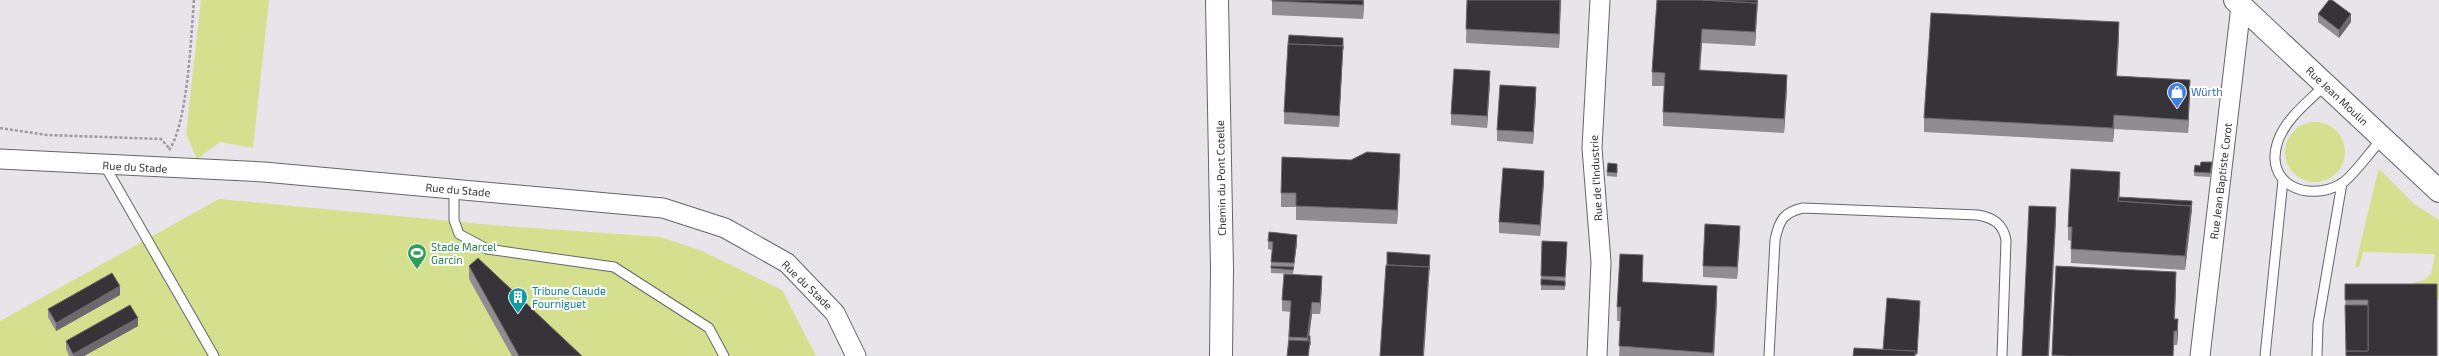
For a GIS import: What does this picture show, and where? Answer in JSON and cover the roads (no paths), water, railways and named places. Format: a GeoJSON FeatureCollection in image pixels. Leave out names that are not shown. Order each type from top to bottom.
{"type":"FeatureCollection","features":[{"type":"Feature","properties":{"kind":"street","name":"Chemin du Pont Cotelle"},"geometry":{"type":"LineString","coordinates":[[1217,0],[1222,254],[1220,356]]}},
{"type":"Feature","properties":{"kind":"street","name":"Rue de l'Industrie"},"geometry":{"type":"LineString","coordinates":[[1597,356],[1601,262],[1592,148],[1600,0]]}},
{"type":"Feature","properties":{"kind":"street","name":"Rue Jean Moulin"},"geometry":{"type":"LineString","coordinates":[[2238,3],[2439,191]]}},
{"type":"Feature","properties":{"kind":"street","name":"Rue Jean Baptiste Corot"},"geometry":{"type":"LineString","coordinates":[[2200,356],[2238,3]]}},
{"type":"Feature","properties":{"kind":"street","name":"Rue du Stade"},"geometry":{"type":"LineString","coordinates":[[0,159],[105,166],[264,172],[663,208],[725,228],[787,263],[835,313],[856,356]]}},
{"type":"Feature","properties":{"kind":"lane"},"geometry":{"type":"LineString","coordinates":[[2325,85],[2283,130],[2277,142],[2275,157],[2277,170],[2284,180],[2294,189],[2307,192],[2324,191],[2342,183],[2382,139]]}},
{"type":"Feature","properties":{"kind":"lane"},"geometry":{"type":"LineString","coordinates":[[105,166],[214,356]]}},
{"type":"Feature","properties":{"kind":"lane"},"geometry":{"type":"LineString","coordinates":[[2265,356],[2284,180]]}},
{"type":"Feature","properties":{"kind":"lane"},"geometry":{"type":"LineString","coordinates":[[2317,356],[2318,324],[2342,183]]}},
{"type":"Feature","properties":{"kind":"lane"},"geometry":{"type":"LineString","coordinates":[[454,190],[454,220],[459,234],[487,249],[614,266],[709,328],[724,356]]}},
{"type":"Feature","properties":{"kind":"lane"},"geometry":{"type":"LineString","coordinates":[[1769,356],[1775,240],[1778,226],[1782,216],[1792,210],[1804,208],[1978,215],[1990,218],[1998,223],[2004,232],[2006,240],[2002,356]]}},
{"type":"Feature","properties":{"kind":"place","name":"Würth"},"geometry":{"type":"Point","coordinates":[2177,109]}},
{"type":"Feature","properties":{"kind":"place","name":"Stade Marcel Garcin"},"geometry":{"type":"Point","coordinates":[417,270]}},
{"type":"Feature","properties":{"kind":"place","name":"Tribune Claude Fourniguet"},"geometry":{"type":"Point","coordinates":[518,314]}}]}
